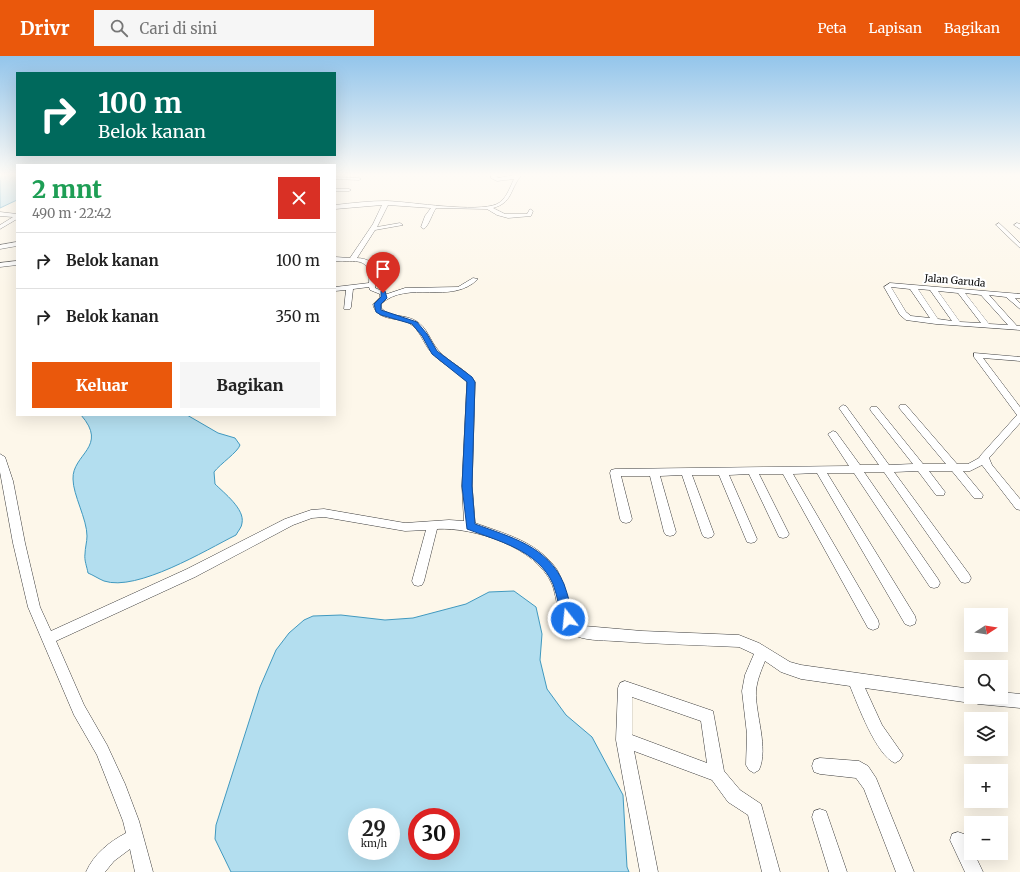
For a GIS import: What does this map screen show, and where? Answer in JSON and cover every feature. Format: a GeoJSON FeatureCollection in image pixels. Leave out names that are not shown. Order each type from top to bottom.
{"type":"FeatureCollection","features":[{"type":"Feature","properties":{"kind":"street"},"geometry":{"type":"LineString","coordinates":[[352,260],[373,229],[381,212]]}},
{"type":"Feature","properties":{"kind":"street"},"geometry":{"type":"LineString","coordinates":[[424,227],[431,212]]}},
{"type":"Feature","properties":{"kind":"street"},"geometry":{"type":"LineString","coordinates":[[494,212],[504,217],[529,215],[530,212]]}},
{"type":"Feature","properties":{"kind":"street"},"geometry":{"type":"LineString","coordinates":[[0,214],[16,216]]}},
{"type":"Feature","properties":{"kind":"street"},"geometry":{"type":"LineString","coordinates":[[0,227],[16,217]]}},
{"type":"Feature","properties":{"kind":"street"},"geometry":{"type":"LineString","coordinates":[[373,229],[400,225]]}},
{"type":"Feature","properties":{"kind":"street"},"geometry":{"type":"LineString","coordinates":[[999,225],[1020,246]]}},
{"type":"Feature","properties":{"kind":"street"},"geometry":{"type":"LineString","coordinates":[[0,247],[16,244]]}},
{"type":"Feature","properties":{"kind":"street"},"geometry":{"type":"LineString","coordinates":[[336,259],[364,260],[370,264],[372,269],[373,290],[383,293],[384,298]]}},
{"type":"Feature","properties":{"kind":"street"},"geometry":{"type":"LineString","coordinates":[[0,265],[16,263]]}},
{"type":"Feature","properties":{"kind":"street"},"geometry":{"type":"LineString","coordinates":[[470,526],[467,486],[471,382],[434,352],[425,336],[414,323],[383,314],[378,311],[377,304],[384,298],[402,291],[411,289],[459,289],[475,280]]}},
{"type":"Feature","properties":{"kind":"street"},"geometry":{"type":"LineString","coordinates":[[336,289],[372,285]]}},
{"type":"Feature","properties":{"kind":"street","name":"Jalan Garuda"},"geometry":{"type":"LineString","coordinates":[[936,322],[914,320],[906,316],[887,287],[888,285],[1020,296]]}},
{"type":"Feature","properties":{"kind":"street"},"geometry":{"type":"LineString","coordinates":[[912,286],[936,322],[1017,327]]}},
{"type":"Feature","properties":{"kind":"street"},"geometry":{"type":"LineString","coordinates":[[347,307],[350,288]]}},
{"type":"Feature","properties":{"kind":"street"},"geometry":{"type":"LineString","coordinates":[[932,288],[958,324]]}},
{"type":"Feature","properties":{"kind":"street"},"geometry":{"type":"LineString","coordinates":[[959,290],[987,326]]}},
{"type":"Feature","properties":{"kind":"street"},"geometry":{"type":"LineString","coordinates":[[983,293],[1017,327]]}},
{"type":"Feature","properties":{"kind":"street"},"geometry":{"type":"LineString","coordinates":[[1008,295],[1020,307]]}},
{"type":"Feature","properties":{"kind":"street"},"geometry":{"type":"LineString","coordinates":[[1020,367],[1017,358],[977,355],[1020,413]]}},
{"type":"Feature","properties":{"kind":"street"},"geometry":{"type":"LineString","coordinates":[[903,407],[978,495]]}},
{"type":"Feature","properties":{"kind":"street"},"geometry":{"type":"LineString","coordinates":[[843,408],[888,468],[966,578]]}},
{"type":"Feature","properties":{"kind":"street"},"geometry":{"type":"LineString","coordinates":[[874,409],[940,492]]}},
{"type":"Feature","properties":{"kind":"street"},"geometry":{"type":"LineString","coordinates":[[1020,417],[1013,427],[986,453],[984,457],[986,463],[1020,506]]}},
{"type":"Feature","properties":{"kind":"street"},"geometry":{"type":"LineString","coordinates":[[833,434],[934,582]]}},
{"type":"Feature","properties":{"kind":"street"},"geometry":{"type":"LineString","coordinates":[[0,457],[8,481],[19,543],[34,607],[49,638],[79,710],[102,750],[119,790],[135,837],[144,872]]}},
{"type":"Feature","properties":{"kind":"street"},"geometry":{"type":"LineString","coordinates":[[626,519],[615,473],[970,467],[986,463]]}},
{"type":"Feature","properties":{"kind":"street"},"geometry":{"type":"LineString","coordinates":[[786,470],[873,624]]}},
{"type":"Feature","properties":{"kind":"street"},"geometry":{"type":"LineString","coordinates":[[820,470],[910,620]]}},
{"type":"Feature","properties":{"kind":"street"},"geometry":{"type":"LineString","coordinates":[[722,471],[751,539]]}},
{"type":"Feature","properties":{"kind":"street"},"geometry":{"type":"LineString","coordinates":[[752,471],[783,534]]}},
{"type":"Feature","properties":{"kind":"street"},"geometry":{"type":"LineString","coordinates":[[686,472],[708,534]]}},
{"type":"Feature","properties":{"kind":"street"},"geometry":{"type":"LineString","coordinates":[[654,473],[670,532]]}},
{"type":"Feature","properties":{"kind":"street"},"geometry":{"type":"LineString","coordinates":[[49,638],[191,573],[289,522],[311,514],[324,513],[405,527],[432,527],[449,524],[470,526],[524,546],[551,571],[558,584],[568,619],[576,629],[583,632],[642,637],[746,642],[786,667],[801,672],[964,695]]}},
{"type":"Feature","properties":{"kind":"street"},"geometry":{"type":"LineString","coordinates":[[418,581],[432,527]]}},
{"type":"Feature","properties":{"kind":"street"},"geometry":{"type":"LineString","coordinates":[[754,765],[754,727],[749,691],[752,675],[762,652]]}},
{"type":"Feature","properties":{"kind":"street"},"geometry":{"type":"LineString","coordinates":[[854,679],[877,730],[895,755]]}},
{"type":"Feature","properties":{"kind":"street"},"geometry":{"type":"LineString","coordinates":[[649,872],[624,740],[625,688],[708,716],[717,774],[734,796],[755,810],[771,872]]}},
{"type":"Feature","properties":{"kind":"street"},"geometry":{"type":"LineString","coordinates":[[1008,700],[1020,701]]}},
{"type":"Feature","properties":{"kind":"street"},"geometry":{"type":"LineString","coordinates":[[624,740],[717,774]]}},
{"type":"Feature","properties":{"kind":"street"},"geometry":{"type":"LineString","coordinates":[[820,766],[859,769],[862,772],[870,784],[905,872]]}},
{"type":"Feature","properties":{"kind":"street"},"geometry":{"type":"LineString","coordinates":[[820,817],[838,872]]}},
{"type":"Feature","properties":{"kind":"street"},"geometry":{"type":"LineString","coordinates":[[95,872],[116,847],[135,837]]}},
{"type":"Feature","properties":{"kind":"street"},"geometry":{"type":"LineString","coordinates":[[958,840],[974,872]]}},
{"type":"Feature","properties":{"kind":"water"},"geometry":{"type":"Polygon","coordinates":[[[82,416],[189,416],[218,433],[235,438],[240,445],[239,448],[214,472],[215,484],[233,502],[240,512],[242,518],[241,528],[236,535],[190,559],[171,568],[134,581],[118,583],[104,581],[88,573],[85,561],[87,538],[86,529],[75,492],[73,479],[74,470],[91,443],[89,426],[82,416]]]}},
{"type":"Feature","properties":{"kind":"water"},"geometry":{"type":"Polygon","coordinates":[[[514,591],[536,607],[542,634],[540,660],[547,689],[566,715],[592,737],[623,795],[627,867],[629,872],[231,872],[215,839],[216,825],[260,687],[276,650],[289,633],[304,620],[313,616],[341,615],[385,620],[413,618],[466,604],[489,592],[514,591]]]}},
{"type":"Feature","properties":{"kind":"route"},"geometry":{"type":"LineString","coordinates":[[383,293],[384,298],[377,304],[378,311],[383,314],[416,324],[434,352],[471,382],[467,486],[470,526],[524,546],[543,562],[551,571],[558,584],[568,619]]}}]}
